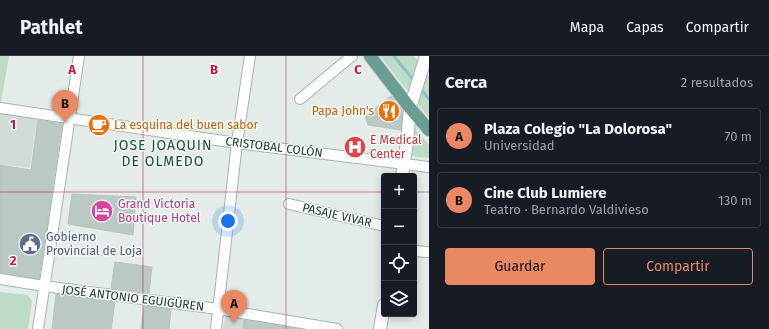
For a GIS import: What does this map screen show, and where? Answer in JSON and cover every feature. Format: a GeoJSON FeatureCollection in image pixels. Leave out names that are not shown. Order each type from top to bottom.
{"type":"FeatureCollection","features":[{"type":"Feature","properties":{"kind":"main road"},"geometry":{"type":"LineString","coordinates":[[370,56],[411,103],[429,130]]}},
{"type":"Feature","properties":{"kind":"street"},"geometry":{"type":"LineString","coordinates":[[38,329],[79,56]]}},
{"type":"Feature","properties":{"kind":"street"},"geometry":{"type":"LineString","coordinates":[[216,329],[237,143],[250,56]]}},
{"type":"Feature","properties":{"kind":"street"},"geometry":{"type":"LineString","coordinates":[[300,99],[352,56]]}},
{"type":"Feature","properties":{"kind":"street"},"geometry":{"type":"LineString","coordinates":[[403,170],[411,103],[425,59]]}},
{"type":"Feature","properties":{"kind":"street","name":"CRISTOBAL COLÓN"},"geometry":{"type":"LineString","coordinates":[[0,108],[237,143],[403,170],[429,167]]}},
{"type":"Feature","properties":{"kind":"street","name":"PASAJE VIVAR"},"geometry":{"type":"LineString","coordinates":[[289,204],[381,225]]}},
{"type":"Feature","properties":{"kind":"street"},"geometry":{"type":"LineString","coordinates":[[417,251],[429,252]]}},
{"type":"Feature","properties":{"kind":"street","name":"JOSÉ ANTONIO EGUIGÜREN"},"geometry":{"type":"LineString","coordinates":[[0,279],[218,309],[337,329]]}},
{"type":"Feature","properties":{"kind":"street"},"geometry":{"type":"LineString","coordinates":[[380,329],[382,317]]}},
{"type":"Feature","properties":{"kind":"shaded area"},"geometry":{"type":"Polygon","coordinates":[[[0,109],[38,115],[30,168],[0,164],[0,109]]]}},
{"type":"Feature","properties":{"kind":"shaded area"},"geometry":{"type":"Polygon","coordinates":[[[226,313],[245,316],[243,329],[223,329],[226,313]]]}},
{"type":"Feature","properties":{"kind":"green space"},"geometry":{"type":"Polygon","coordinates":[[[0,56],[9,56],[1,102],[0,102],[0,56]]]}},
{"type":"Feature","properties":{"kind":"green space"},"geometry":{"type":"Polygon","coordinates":[[[380,56],[414,56],[429,76],[429,118],[380,56]]]}},
{"type":"Feature","properties":{"kind":"green space"},"geometry":{"type":"Polygon","coordinates":[[[414,127],[429,145],[429,158],[411,156],[414,127]]]}},
{"type":"Feature","properties":{"kind":"green space"},"geometry":{"type":"Polygon","coordinates":[[[0,292],[28,295],[32,301],[28,329],[0,329],[0,292]]]}},
{"type":"Feature","properties":{"kind":"building","name":"Papa John's"},"geometry":{"type":"Polygon","coordinates":[[[391,96],[402,110],[401,130],[368,125],[365,116],[391,96]]]}},
{"type":"Feature","properties":{"kind":"building","name":"Gobierno Provincial de Loja"},"geometry":{"type":"Polygon","coordinates":[[[38,120],[62,124],[39,279],[0,273],[0,165],[31,170],[38,120]]]}},
{"type":"Feature","properties":{"kind":"building","name":"Grand Victoria Boutique Hotel"},"geometry":{"type":"Polygon","coordinates":[[[72,194],[136,197],[133,235],[68,224],[72,194]]]}},
{"type":"Feature","properties":{"kind":"building"},"geometry":{"type":"Polygon","coordinates":[[[115,262],[152,267],[149,293],[111,288],[115,262]]]}},
{"type":"Feature","properties":{"kind":"building"},"geometry":{"type":"Polygon","coordinates":[[[56,294],[115,302],[111,329],[52,329],[56,294]]]}},
{"type":"Feature","properties":{"kind":"building"},"geometry":{"type":"Polygon","coordinates":[[[144,306],[171,309],[169,329],[141,329],[144,306]]]}},
{"type":"Feature","properties":{"kind":"building"},"geometry":{"type":"Polygon","coordinates":[[[244,320],[298,329],[243,329],[244,320]]]}},
{"type":"Feature","properties":{"kind":"waterway"},"geometry":{"type":"LineString","coordinates":[[394,56],[415,82]]}},
{"type":"Feature","properties":{"kind":"waterway"},"geometry":{"type":"LineString","coordinates":[[420,88],[429,99]]}},
{"type":"Feature","properties":{"kind":"place","name":"Papa John's"},"geometry":{"type":"Point","coordinates":[389,111]}},
{"type":"Feature","properties":{"kind":"place","name":"Cine Club Lumiere"},"geometry":{"type":"Point","coordinates":[65,123]}},
{"type":"Feature","properties":{"kind":"place","name":"La esquina del buen sabor"},"geometry":{"type":"Point","coordinates":[99,125]}},
{"type":"Feature","properties":{"kind":"place","name":"E Medical Center"},"geometry":{"type":"Point","coordinates":[355,147]}},
{"type":"Feature","properties":{"kind":"place","name":"Grand Victoria Boutique Hotel"},"geometry":{"type":"Point","coordinates":[102,211]}},
{"type":"Feature","properties":{"kind":"place","name":"Gobierno Provincial de Loja"},"geometry":{"type":"Point","coordinates":[30,244]}},
{"type":"Feature","properties":{"kind":"place","name":"Plaza Colegio \"La Dolorosa\""},"geometry":{"type":"Point","coordinates":[234,323]}},
{"type":"Feature","properties":{"kind":"district","name":"JOSE JOAQUIN DE OLMEDO"},"geometry":{"type":"Point","coordinates":[163,154]}}]}
